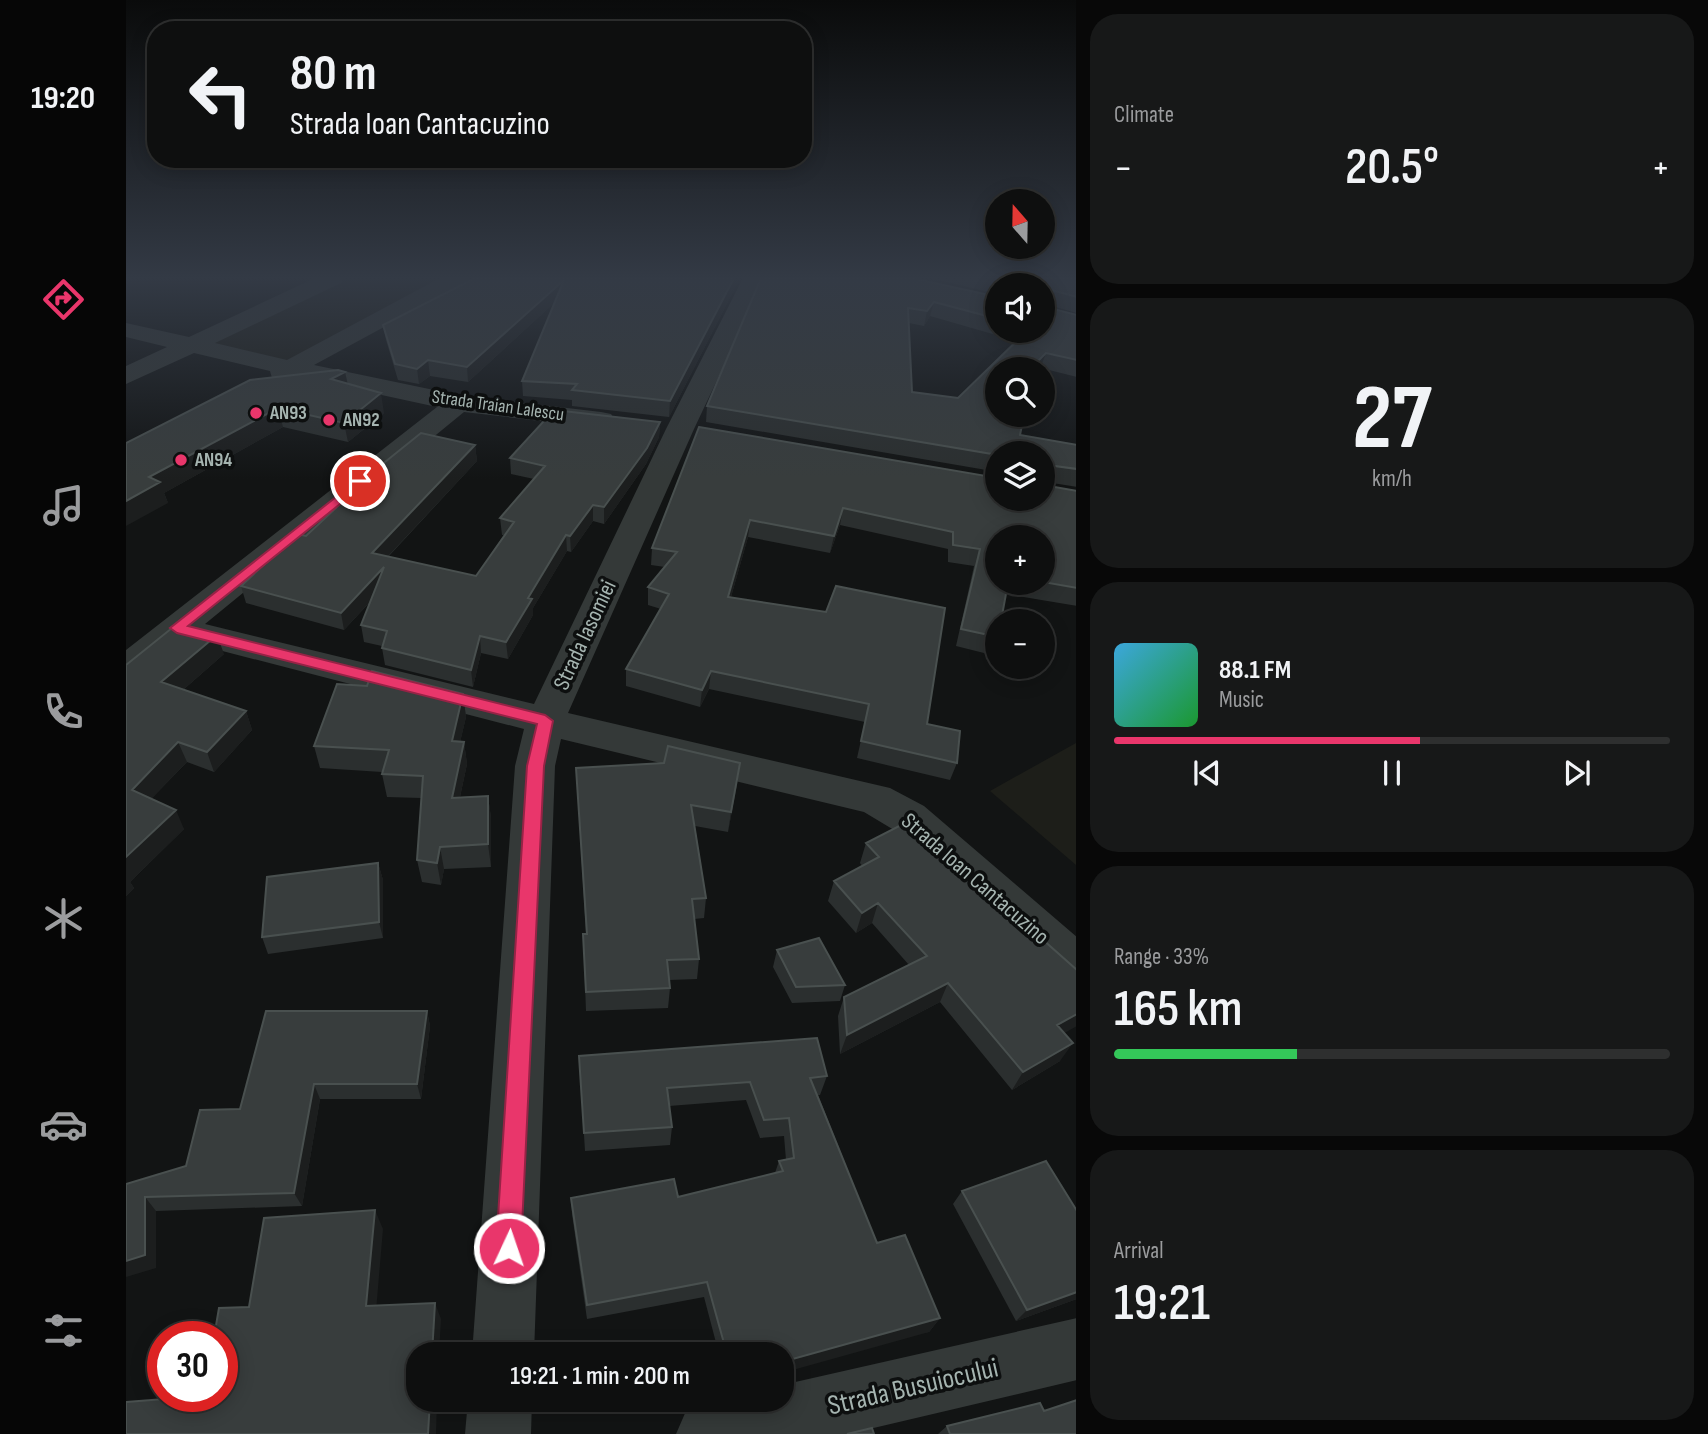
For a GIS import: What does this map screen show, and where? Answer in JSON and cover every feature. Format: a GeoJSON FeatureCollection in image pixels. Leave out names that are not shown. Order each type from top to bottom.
{"type":"FeatureCollection","features":[{"type":"Feature","properties":{"kind":"street","name":"Strada Traian Lalescu"},"geometry":{"type":"LineString","coordinates":[[190,345],[458,403],[625,422]]}},
{"type":"Feature","properties":{"kind":"street"},"geometry":{"type":"LineString","coordinates":[[126,376],[190,345]]}},
{"type":"Feature","properties":{"kind":"street"},"geometry":{"type":"LineString","coordinates":[[260,384],[333,345]]}},
{"type":"Feature","properties":{"kind":"street","name":"Strada Iasomiei"},"geometry":{"type":"LineString","coordinates":[[504,1342],[536,766],[545,721],[721,345]]}},
{"type":"Feature","properties":{"kind":"street"},"geometry":{"type":"LineString","coordinates":[[126,668],[458,403]]}},
{"type":"Feature","properties":{"kind":"street","name":"Strada Ioan Cantacuzino"},"geometry":{"type":"LineString","coordinates":[[177,628],[545,721],[875,799],[909,818],[1076,967]]}},
{"type":"Feature","properties":{"kind":"street","name":"Strada Busuiocului"},"geometry":{"type":"LineString","coordinates":[[709,1434],[1076,1349]]}},
{"type":"Feature","properties":{"kind":"street"},"geometry":{"type":"LineString","coordinates":[[498,1434],[499,1412]]}},
{"type":"Feature","properties":{"kind":"shaded area"},"geometry":{"type":"Polygon","coordinates":[[[190,345],[334,345],[290,368],[190,345]]]}},
{"type":"Feature","properties":{"kind":"shaded area"},"geometry":{"type":"Polygon","coordinates":[[[1076,743],[1076,865],[990,791],[1076,743]]]}},
{"type":"Feature","properties":{"kind":"building"},"geometry":{"type":"Polygon","coordinates":[[[389,345],[492,345],[467,367],[428,360],[417,369],[395,364],[389,345]]]}},
{"type":"Feature","properties":{"kind":"building"},"geometry":{"type":"Polygon","coordinates":[[[537,345],[699,345],[670,401],[572,390],[577,384],[522,381],[537,345]]]}},
{"type":"Feature","properties":{"kind":"building"},"geometry":{"type":"Polygon","coordinates":[[[733,345],[910,345],[912,392],[958,398],[985,372],[985,427],[1022,427],[1020,435],[1054,441],[985,441],[985,453],[707,406],[733,345]]]}},
{"type":"Feature","properties":{"kind":"building"},"geometry":{"type":"Polygon","coordinates":[[[1013,345],[1076,345],[1076,360],[1046,353],[1042,357],[1000,357],[1013,345]]]}},
{"type":"Feature","properties":{"kind":"building"},"geometry":{"type":"Polygon","coordinates":[[[338,370],[345,372],[331,379],[381,393],[344,423],[278,408],[149,477],[160,482],[126,501],[126,443],[250,380],[338,370]]]}},
{"type":"Feature","properties":{"kind":"building"},"geometry":{"type":"Polygon","coordinates":[[[554,410],[660,422],[647,448],[604,507],[593,505],[570,536],[566,535],[528,598],[532,599],[506,642],[480,636],[471,670],[382,648],[387,631],[361,625],[384,567],[341,613],[241,586],[297,534],[306,536],[385,462],[421,433],[475,445],[372,553],[476,576],[514,522],[500,518],[545,466],[510,458],[554,410]]]}},
{"type":"Feature","properties":{"kind":"building"},"geometry":{"type":"Polygon","coordinates":[[[699,427],[985,476],[985,511],[1055,511],[1055,487],[1076,491],[1076,588],[1055,584],[1055,525],[985,525],[985,595],[1006,595],[1003,609],[985,609],[985,634],[961,629],[980,549],[953,545],[953,532],[843,508],[834,536],[750,520],[728,597],[826,612],[836,586],[945,608],[927,724],[960,731],[957,763],[861,741],[869,704],[711,671],[702,690],[626,669],[669,594],[648,587],[677,552],[652,548],[699,427]]]}},
{"type":"Feature","properties":{"kind":"building"},"geometry":{"type":"Polygon","coordinates":[[[1055,441],[1076,445],[1076,469],[1055,466],[1055,441]]]}},
{"type":"Feature","properties":{"kind":"building"},"geometry":{"type":"Polygon","coordinates":[[[177,624],[217,635],[161,682],[246,711],[207,752],[178,742],[132,790],[176,810],[126,857],[126,665],[177,624]]]}},
{"type":"Feature","properties":{"kind":"building"},"geometry":{"type":"Polygon","coordinates":[[[372,671],[463,694],[452,741],[464,742],[452,798],[488,796],[488,844],[440,847],[437,863],[417,860],[423,776],[382,774],[389,750],[314,746],[337,684],[367,686],[372,671]]]}},
{"type":"Feature","properties":{"kind":"building"},"geometry":{"type":"Polygon","coordinates":[[[668,746],[740,763],[731,812],[691,805],[706,898],[692,899],[699,959],[667,960],[670,988],[586,992],[583,934],[587,934],[576,768],[664,763],[668,746]]]}},
{"type":"Feature","properties":{"kind":"building"},"geometry":{"type":"Polygon","coordinates":[[[909,821],[1076,969],[1076,1015],[1057,1025],[1073,1043],[1023,1072],[948,983],[847,1035],[844,997],[927,956],[878,903],[862,913],[834,881],[879,857],[866,843],[909,821]]]}},
{"type":"Feature","properties":{"kind":"building"},"geometry":{"type":"Polygon","coordinates":[[[378,863],[379,922],[262,937],[267,877],[378,863]]]}},
{"type":"Feature","properties":{"kind":"building"},"geometry":{"type":"Polygon","coordinates":[[[819,938],[845,985],[796,987],[777,950],[819,938]]]}},
{"type":"Feature","properties":{"kind":"building"},"geometry":{"type":"Polygon","coordinates":[[[266,1011],[427,1011],[417,1084],[314,1084],[294,1193],[145,1197],[145,1255],[126,1261],[126,1184],[186,1166],[200,1110],[240,1109],[266,1011]]]}},
{"type":"Feature","properties":{"kind":"building"},"geometry":{"type":"Polygon","coordinates":[[[817,1038],[827,1076],[810,1078],[877,1243],[905,1235],[940,1318],[794,1359],[794,1342],[724,1342],[707,1282],[587,1305],[571,1198],[674,1179],[678,1197],[783,1171],[779,1161],[794,1158],[789,1118],[764,1120],[750,1082],[667,1088],[672,1127],[584,1133],[579,1056],[817,1038]]]}},
{"type":"Feature","properties":{"kind":"building"},"geometry":{"type":"Polygon","coordinates":[[[1046,1161],[1076,1209],[1076,1292],[1027,1310],[962,1191],[1046,1161]]]}},
{"type":"Feature","properties":{"kind":"building"},"geometry":{"type":"Polygon","coordinates":[[[375,1210],[366,1306],[435,1303],[433,1342],[406,1342],[406,1412],[429,1412],[428,1434],[126,1434],[126,1402],[147,1400],[147,1412],[238,1412],[238,1321],[217,1321],[219,1308],[249,1307],[264,1218],[375,1210]]]}},
{"type":"Feature","properties":{"kind":"building"},"geometry":{"type":"Polygon","coordinates":[[[1076,1400],[1076,1434],[950,1434],[947,1426],[1040,1403],[1044,1411],[1076,1400]]]}},
{"type":"Feature","properties":{"kind":"building"},"geometry":{"type":"Polygon","coordinates":[[[872,1428],[874,1434],[847,1434],[872,1428]]]}},
{"type":"Feature","properties":{"kind":"place","name":"AN93"},"geometry":{"type":"Point","coordinates":[256,413]}},
{"type":"Feature","properties":{"kind":"place","name":"AN92"},"geometry":{"type":"Point","coordinates":[329,420]}},
{"type":"Feature","properties":{"kind":"place","name":"AN94"},"geometry":{"type":"Point","coordinates":[181,460]}},
{"type":"Feature","properties":{"kind":"route"},"geometry":{"type":"LineString","coordinates":[[360,481],[177,628],[545,721],[536,766],[509,1248]]}}]}
